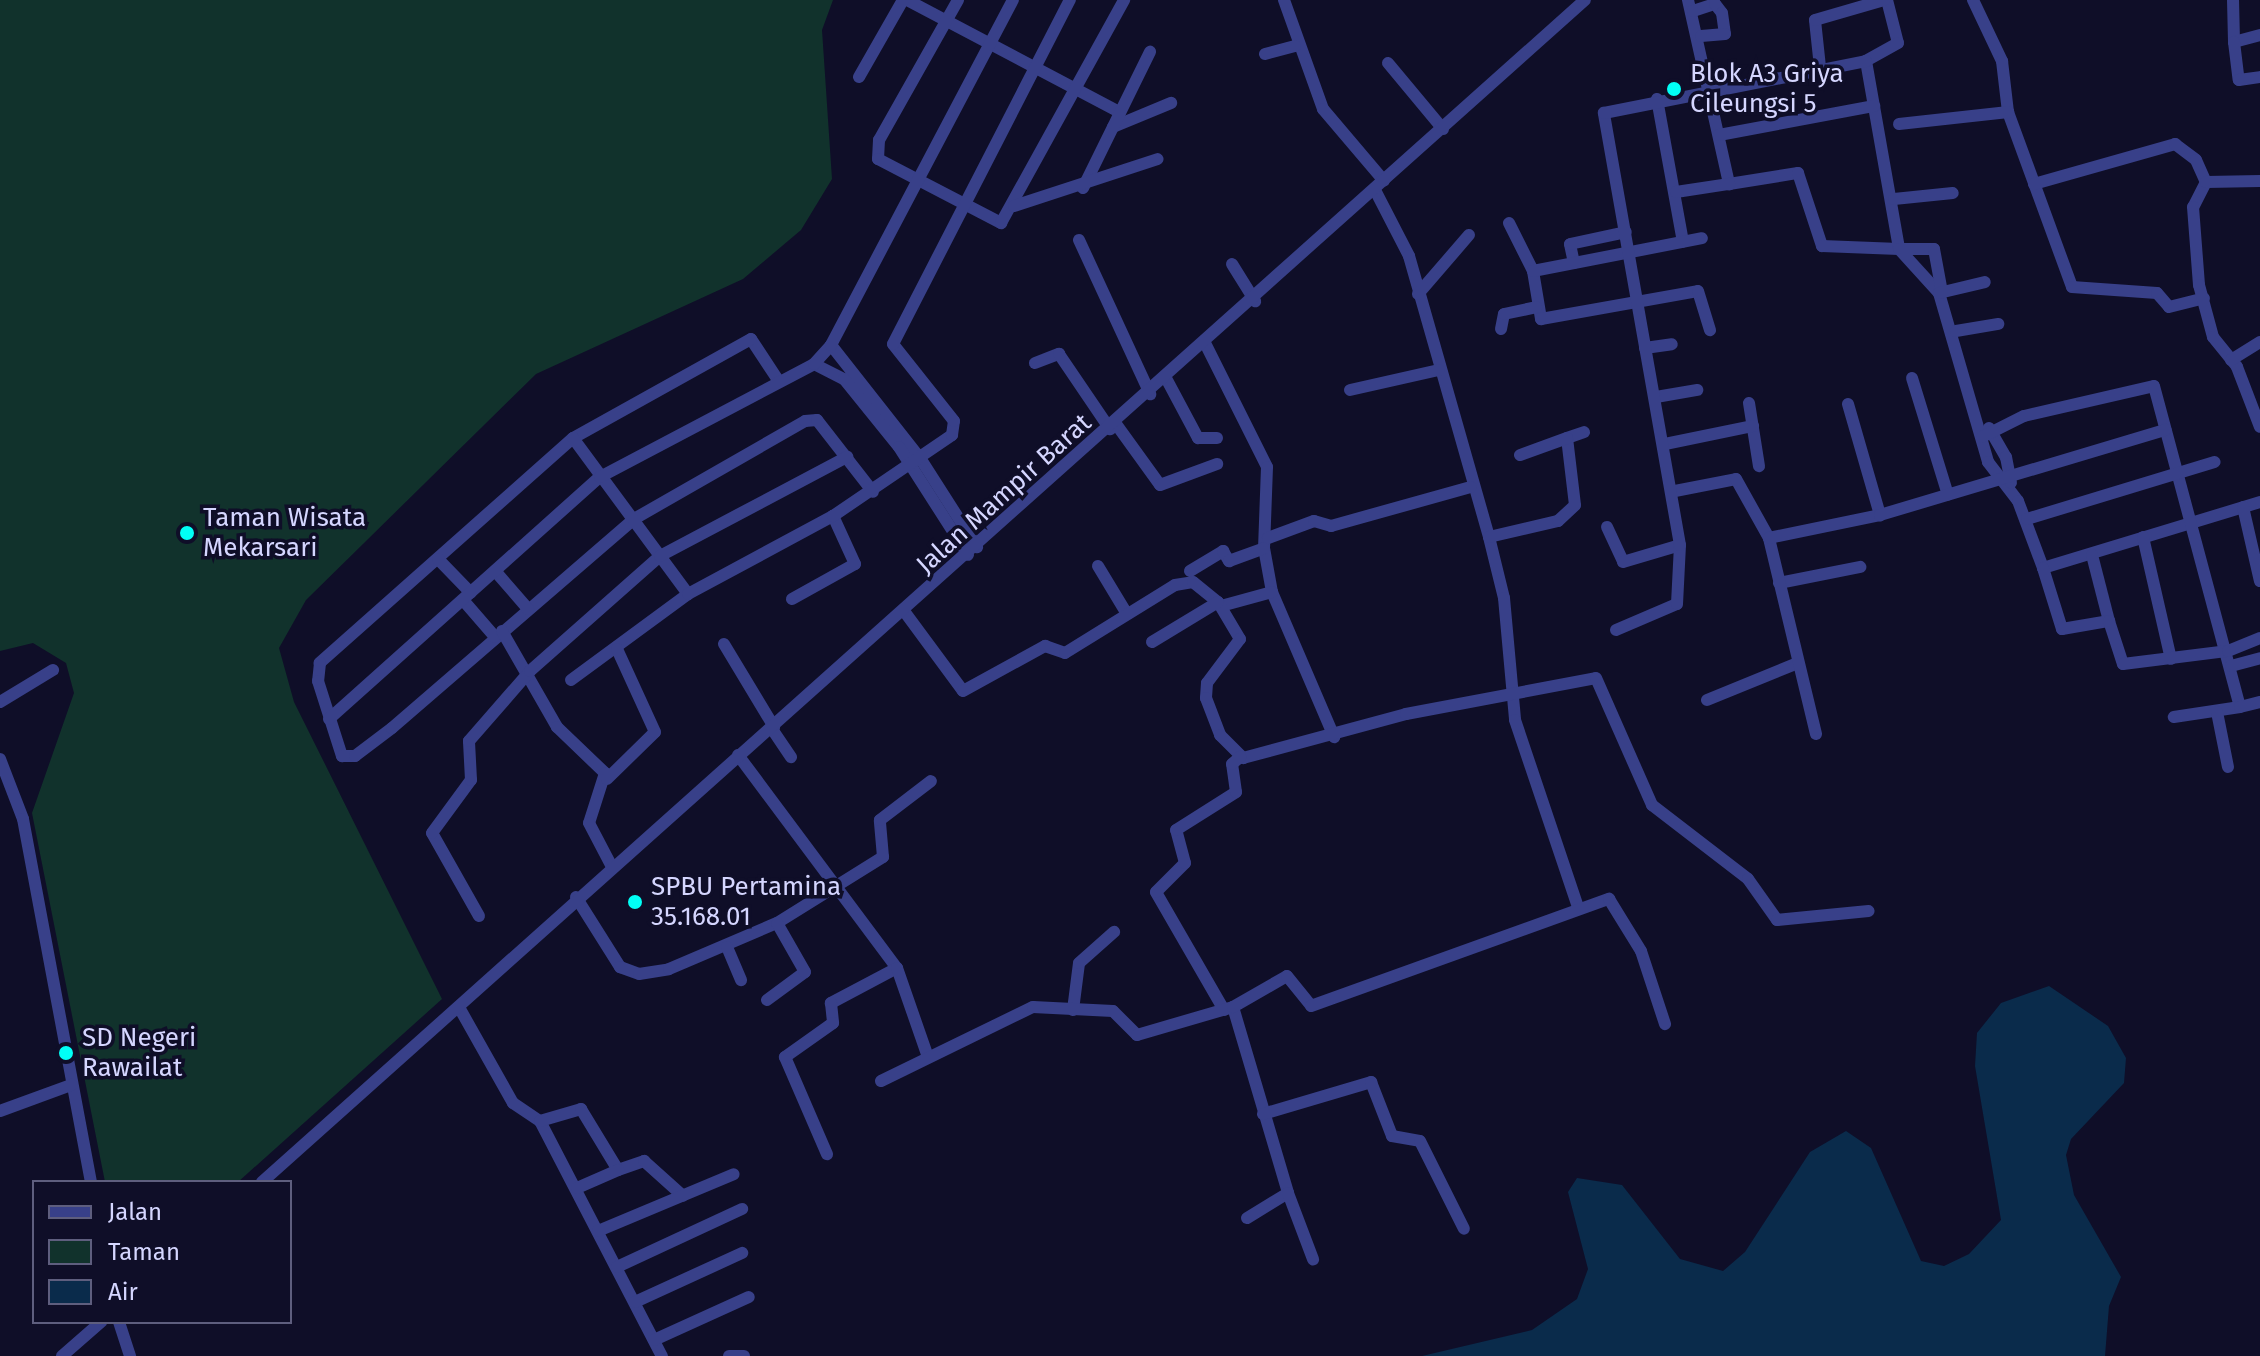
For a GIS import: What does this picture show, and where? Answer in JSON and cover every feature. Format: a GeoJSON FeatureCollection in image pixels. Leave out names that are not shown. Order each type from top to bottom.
{"type":"FeatureCollection","features":[{"type":"Feature","properties":{"kind":"street"},"geometry":{"type":"LineString","coordinates":[[859,77],[905,0],[1119,112]]}},
{"type":"Feature","properties":{"kind":"street"},"geometry":{"type":"LineString","coordinates":[[958,0],[877,151],[882,164],[1001,223],[1014,206],[1124,0]]}},
{"type":"Feature","properties":{"kind":"street"},"geometry":{"type":"LineString","coordinates":[[329,719],[600,477],[778,380],[814,364],[831,345],[1013,0]]}},
{"type":"Feature","properties":{"kind":"street"},"geometry":{"type":"LineString","coordinates":[[571,680],[688,594],[873,492],[952,435],[954,421],[893,344],[1070,0]]}},
{"type":"Feature","properties":{"kind":"street"},"geometry":{"type":"LineString","coordinates":[[1284,0],[1295,46],[1323,109],[1379,186],[1409,256],[1504,598],[1512,693],[1529,771],[1578,907]]}},
{"type":"Feature","properties":{"kind":"street","name":"Jalan Mampir Barat"},"geometry":{"type":"LineString","coordinates":[[264,1180],[455,1013],[576,897],[773,728],[1167,380],[1585,0]]}},
{"type":"Feature","properties":{"kind":"street"},"geometry":{"type":"LineString","coordinates":[[1616,630],[1677,604],[1680,545],[1675,491],[1645,348],[1604,113],[1657,99],[1866,61],[1898,43],[1886,0],[1815,20],[1820,67]]}},
{"type":"Feature","properties":{"kind":"street"},"geometry":{"type":"LineString","coordinates":[[1973,0],[2002,61],[2008,112],[2072,287],[2157,293],[2169,307],[2204,298]]}},
{"type":"Feature","properties":{"kind":"street"},"geometry":{"type":"LineString","coordinates":[[2233,0],[2239,80],[2260,77]]}},
{"type":"Feature","properties":{"kind":"street"},"geometry":{"type":"LineString","coordinates":[[1701,36],[1725,34],[1722,13],[1715,4],[1691,6],[1701,36],[1729,184]]}},
{"type":"Feature","properties":{"kind":"street"},"geometry":{"type":"LineString","coordinates":[[2234,42],[2260,35]]}},
{"type":"Feature","properties":{"kind":"street"},"geometry":{"type":"LineString","coordinates":[[1265,54],[1295,46]]}},
{"type":"Feature","properties":{"kind":"street"},"geometry":{"type":"LineString","coordinates":[[1083,188],[1150,52]]}},
{"type":"Feature","properties":{"kind":"street"},"geometry":{"type":"LineString","coordinates":[[1866,61],[1894,199],[1899,249],[1940,293]]}},
{"type":"Feature","properties":{"kind":"street"},"geometry":{"type":"LineString","coordinates":[[1388,63],[1443,129]]}},
{"type":"Feature","properties":{"kind":"street"},"geometry":{"type":"LineString","coordinates":[[1657,99],[1683,242]]}},
{"type":"Feature","properties":{"kind":"street"},"geometry":{"type":"LineString","coordinates":[[1113,127],[1171,103]]}},
{"type":"Feature","properties":{"kind":"street"},"geometry":{"type":"LineString","coordinates":[[1719,135],[1874,106]]}},
{"type":"Feature","properties":{"kind":"street"},"geometry":{"type":"LineString","coordinates":[[1899,124],[2008,112]]}},
{"type":"Feature","properties":{"kind":"street"},"geometry":{"type":"LineString","coordinates":[[2034,184],[2175,144],[2196,160],[2206,182]]}},
{"type":"Feature","properties":{"kind":"street"},"geometry":{"type":"LineString","coordinates":[[1014,206],[1083,188],[1158,159]]}},
{"type":"Feature","properties":{"kind":"street"},"geometry":{"type":"LineString","coordinates":[[1676,192],[1798,173],[1829,250],[1934,249],[1940,293],[1956,331],[1986,431],[2027,519],[2064,631],[2109,621]]}},
{"type":"Feature","properties":{"kind":"street"},"geometry":{"type":"LineString","coordinates":[[2206,182],[2260,181]]}},
{"type":"Feature","properties":{"kind":"street"},"geometry":{"type":"LineString","coordinates":[[2206,182],[2193,207],[2193,257],[2213,337],[2231,360],[2260,427]]}},
{"type":"Feature","properties":{"kind":"street"},"geometry":{"type":"LineString","coordinates":[[1894,199],[1953,193]]}},
{"type":"Feature","properties":{"kind":"street"},"geometry":{"type":"LineString","coordinates":[[1509,223],[1533,271],[1536,307],[1541,319],[1701,291],[1710,330]]}},
{"type":"Feature","properties":{"kind":"street"},"geometry":{"type":"LineString","coordinates":[[1574,263],[1570,244],[1626,232]]}},
{"type":"Feature","properties":{"kind":"street"},"geometry":{"type":"LineString","coordinates":[[1418,294],[1469,235]]}},
{"type":"Feature","properties":{"kind":"street"},"geometry":{"type":"LineString","coordinates":[[1533,271],[1702,238]]}},
{"type":"Feature","properties":{"kind":"street"},"geometry":{"type":"LineString","coordinates":[[1079,240],[1150,394]]}},
{"type":"Feature","properties":{"kind":"street"},"geometry":{"type":"LineString","coordinates":[[1232,264],[1255,301]]}},
{"type":"Feature","properties":{"kind":"street"},"geometry":{"type":"LineString","coordinates":[[1940,293],[1985,282]]}},
{"type":"Feature","properties":{"kind":"street"},"geometry":{"type":"LineString","coordinates":[[1501,329],[1504,314],[1536,307]]}},
{"type":"Feature","properties":{"kind":"street"},"geometry":{"type":"LineString","coordinates":[[1956,331],[1998,324]]}},
{"type":"Feature","properties":{"kind":"street"},"geometry":{"type":"LineString","coordinates":[[778,380],[751,339],[573,438],[320,663],[329,719],[342,756],[355,756],[634,519],[810,419],[847,457],[873,492]]}},
{"type":"Feature","properties":{"kind":"street"},"geometry":{"type":"LineString","coordinates":[[2231,360],[2260,342]]}},
{"type":"Feature","properties":{"kind":"street"},"geometry":{"type":"LineString","coordinates":[[1645,348],[1672,344]]}},
{"type":"Feature","properties":{"kind":"street"},"geometry":{"type":"LineString","coordinates":[[831,345],[847,375],[916,460],[973,551]]}},
{"type":"Feature","properties":{"kind":"street"},"geometry":{"type":"LineString","coordinates":[[1206,345],[1267,467],[1266,543],[1272,592],[1334,737]]}},
{"type":"Feature","properties":{"kind":"street"},"geometry":{"type":"LineString","coordinates":[[1035,363],[1059,354],[1160,485],[1217,464]]}},
{"type":"Feature","properties":{"kind":"street"},"geometry":{"type":"LineString","coordinates":[[814,364],[847,375]]}},
{"type":"Feature","properties":{"kind":"street"},"geometry":{"type":"LineString","coordinates":[[1350,390],[1439,370]]}},
{"type":"Feature","properties":{"kind":"street"},"geometry":{"type":"LineString","coordinates":[[1912,378],[1948,495]]}},
{"type":"Feature","properties":{"kind":"street"},"geometry":{"type":"LineString","coordinates":[[1167,380],[1198,438],[1217,438]]}},
{"type":"Feature","properties":{"kind":"street"},"geometry":{"type":"LineString","coordinates":[[1986,431],[2024,416],[2147,383],[2181,477],[2240,707]]}},
{"type":"Feature","properties":{"kind":"street"},"geometry":{"type":"LineString","coordinates":[[1656,397],[1697,390]]}},
{"type":"Feature","properties":{"kind":"street"},"geometry":{"type":"LineString","coordinates":[[1749,403],[1759,466]]}},
{"type":"Feature","properties":{"kind":"street"},"geometry":{"type":"LineString","coordinates":[[1848,404],[1880,515]]}},
{"type":"Feature","properties":{"kind":"street"},"geometry":{"type":"LineString","coordinates":[[1665,444],[1753,426]]}},
{"type":"Feature","properties":{"kind":"street"},"geometry":{"type":"LineString","coordinates":[[1769,538],[1880,515],[2008,482],[2166,430]]}},
{"type":"Feature","properties":{"kind":"street"},"geometry":{"type":"LineString","coordinates":[[1520,455],[1584,432]]}},
{"type":"Feature","properties":{"kind":"street"},"geometry":{"type":"LineString","coordinates":[[573,438],[688,594]]}},
{"type":"Feature","properties":{"kind":"street"},"geometry":{"type":"LineString","coordinates":[[1489,537],[1568,515],[1578,491],[1567,438]]}},
{"type":"Feature","properties":{"kind":"street"},"geometry":{"type":"LineString","coordinates":[[479,916],[432,833],[471,780],[469,741],[530,671],[660,556],[847,457]]}},
{"type":"Feature","properties":{"kind":"street"},"geometry":{"type":"LineString","coordinates":[[2027,519],[2181,477],[2215,462]]}},
{"type":"Feature","properties":{"kind":"street"},"geometry":{"type":"LineString","coordinates":[[1675,491],[1736,479],[1769,538],[1795,664],[1816,734]]}},
{"type":"Feature","properties":{"kind":"street"},"geometry":{"type":"LineString","coordinates":[[1190,571],[1223,551],[1229,561],[1314,521],[1331,526],[1471,487]]}},
{"type":"Feature","properties":{"kind":"street"},"geometry":{"type":"LineString","coordinates":[[2043,568],[2260,502]]}},
{"type":"Feature","properties":{"kind":"street"},"geometry":{"type":"LineString","coordinates":[[2243,507],[2260,581]]}},
{"type":"Feature","properties":{"kind":"street"},"geometry":{"type":"LineString","coordinates":[[792,599],[855,564],[833,516]]}},
{"type":"Feature","properties":{"kind":"street"},"geometry":{"type":"LineString","coordinates":[[1607,527],[1623,562],[1680,545]]}},
{"type":"Feature","properties":{"kind":"street"},"geometry":{"type":"LineString","coordinates":[[2143,537],[2171,659]]}},
{"type":"Feature","properties":{"kind":"street"},"geometry":{"type":"LineString","coordinates":[[2092,555],[2123,664],[2228,651],[2260,638]]}},
{"type":"Feature","properties":{"kind":"street"},"geometry":{"type":"LineString","coordinates":[[438,559],[530,671],[557,727],[607,779]]}},
{"type":"Feature","properties":{"kind":"street"},"geometry":{"type":"LineString","coordinates":[[1098,566],[1127,614]]}},
{"type":"Feature","properties":{"kind":"street"},"geometry":{"type":"LineString","coordinates":[[1779,583],[1860,567]]}},
{"type":"Feature","properties":{"kind":"street"},"geometry":{"type":"LineString","coordinates":[[496,572],[528,609]]}},
{"type":"Feature","properties":{"kind":"street"},"geometry":{"type":"LineString","coordinates":[[904,611],[963,691],[1045,646],[1065,653],[1127,614],[1187,582],[1220,604],[1239,649],[1217,667],[1206,698],[1220,735],[1240,757]]}},
{"type":"Feature","properties":{"kind":"street"},"geometry":{"type":"LineString","coordinates":[[1152,642],[1220,604],[1272,592]]}},
{"type":"Feature","properties":{"kind":"street"},"geometry":{"type":"LineString","coordinates":[[724,644],[791,757]]}},
{"type":"Feature","properties":{"kind":"street"},"geometry":{"type":"LineString","coordinates":[[612,867],[589,823],[607,779],[655,732],[617,649]]}},
{"type":"Feature","properties":{"kind":"street"},"geometry":{"type":"LineString","coordinates":[[2231,666],[2260,658]]}},
{"type":"Feature","properties":{"kind":"street"},"geometry":{"type":"LineString","coordinates":[[1707,700],[1795,664]]}},
{"type":"Feature","properties":{"kind":"street"},"geometry":{"type":"LineString","coordinates":[[0,702],[53,670]]}},
{"type":"Feature","properties":{"kind":"street"},"geometry":{"type":"LineString","coordinates":[[1313,1259],[1288,1193],[1229,1008],[1156,892],[1185,863],[1176,830],[1236,792],[1232,764],[1240,757],[1512,693],[1596,678],[1652,805],[1748,879],[1777,920],[1869,911]]}},
{"type":"Feature","properties":{"kind":"street"},"geometry":{"type":"LineString","coordinates":[[2174,717],[2217,712],[2260,702]]}},
{"type":"Feature","properties":{"kind":"street"},"geometry":{"type":"LineString","coordinates":[[2217,712],[2228,767]]}},
{"type":"Feature","properties":{"kind":"street"},"geometry":{"type":"LineString","coordinates":[[738,755],[832,885],[897,968],[927,1054]]}},
{"type":"Feature","properties":{"kind":"street"},"geometry":{"type":"LineString","coordinates":[[0,759],[23,819],[91,1180]]}},
{"type":"Feature","properties":{"kind":"street"},"geometry":{"type":"LineString","coordinates":[[576,897],[629,973],[655,972],[727,947],[777,923],[832,885],[883,857],[880,820],[931,781]]}},
{"type":"Feature","properties":{"kind":"street"},"geometry":{"type":"LineString","coordinates":[[881,1081],[927,1054],[1033,1007],[1113,1011],[1137,1035],[1229,1008],[1287,976],[1311,1006],[1578,907],[1615,903],[1641,951],[1665,1024]]}},
{"type":"Feature","properties":{"kind":"street"},"geometry":{"type":"LineString","coordinates":[[767,1000],[805,972],[777,923]]}},
{"type":"Feature","properties":{"kind":"street"},"geometry":{"type":"LineString","coordinates":[[1073,1010],[1079,963],[1114,932]]}},
{"type":"Feature","properties":{"kind":"street"},"geometry":{"type":"LineString","coordinates":[[727,947],[741,980]]}},
{"type":"Feature","properties":{"kind":"street"},"geometry":{"type":"LineString","coordinates":[[827,1154],[785,1057],[833,1023],[831,1003],[897,968]]}},
{"type":"Feature","properties":{"kind":"street"},"geometry":{"type":"LineString","coordinates":[[455,1013],[513,1103],[540,1121],[662,1356]]}},
{"type":"Feature","properties":{"kind":"street"},"geometry":{"type":"LineString","coordinates":[[1263,1114],[1371,1082],[1392,1136],[1420,1141],[1464,1229]]}},
{"type":"Feature","properties":{"kind":"street"},"geometry":{"type":"LineString","coordinates":[[0,1111],[71,1085]]}},
{"type":"Feature","properties":{"kind":"street"},"geometry":{"type":"LineString","coordinates":[[540,1121],[581,1109],[618,1170]]}},
{"type":"Feature","properties":{"kind":"street"},"geometry":{"type":"LineString","coordinates":[[577,1188],[644,1161],[683,1196]]}},
{"type":"Feature","properties":{"kind":"street"},"geometry":{"type":"LineString","coordinates":[[598,1231],[734,1174]]}},
{"type":"Feature","properties":{"kind":"street"},"geometry":{"type":"LineString","coordinates":[[1247,1218],[1288,1193]]}},
{"type":"Feature","properties":{"kind":"street"},"geometry":{"type":"LineString","coordinates":[[617,1267],[742,1209]]}},
{"type":"Feature","properties":{"kind":"street"},"geometry":{"type":"LineString","coordinates":[[635,1302],[742,1253]]}},
{"type":"Feature","properties":{"kind":"street"},"geometry":{"type":"LineString","coordinates":[[654,1340],[749,1297]]}},
{"type":"Feature","properties":{"kind":"street"},"geometry":{"type":"LineString","coordinates":[[62,1356],[99,1324]]}},
{"type":"Feature","properties":{"kind":"street"},"geometry":{"type":"LineString","coordinates":[[121,1327],[130,1356]]}},
{"type":"Feature","properties":{"kind":"street"},"geometry":{"type":"LineString","coordinates":[[729,1356],[744,1356]]}},
{"type":"Feature","properties":{"kind":"green space","name":"Taman Wisata Mekarsari"},"geometry":{"type":"Polygon","coordinates":[[[0,0],[833,0],[822,30],[832,179],[801,230],[743,279],[536,374],[306,600],[279,648],[294,702],[442,999],[240,1180],[105,1180],[32,813],[74,693],[66,663],[33,643],[0,651],[0,0]]]}},
{"type":"Feature","properties":{"kind":"water"},"geometry":{"type":"Polygon","coordinates":[[[2049,986],[2108,1026],[2126,1058],[2124,1083],[2071,1139],[2066,1155],[2074,1195],[2121,1277],[2109,1306],[2105,1356],[1422,1356],[1532,1330],[1577,1299],[1588,1269],[1568,1192],[1577,1178],[1622,1185],[1680,1259],[1723,1271],[1745,1252],[1810,1152],[1846,1131],[1871,1148],[1921,1261],[1944,1266],[1969,1254],[2001,1220],[1975,1066],[1977,1033],[2001,1003],[2049,986]]]}},
{"type":"Feature","properties":{"kind":"place","name":"Blok A3 Griya Cileungsi 5"},"geometry":{"type":"Point","coordinates":[1674,89]}},
{"type":"Feature","properties":{"kind":"place","name":"Taman Wisata Mekarsari"},"geometry":{"type":"Point","coordinates":[187,533]}},
{"type":"Feature","properties":{"kind":"place","name":"SPBU Pertamina 35.168.01"},"geometry":{"type":"Point","coordinates":[635,902]}},
{"type":"Feature","properties":{"kind":"place","name":"SD Negeri Rawailat"},"geometry":{"type":"Point","coordinates":[66,1053]}}]}
